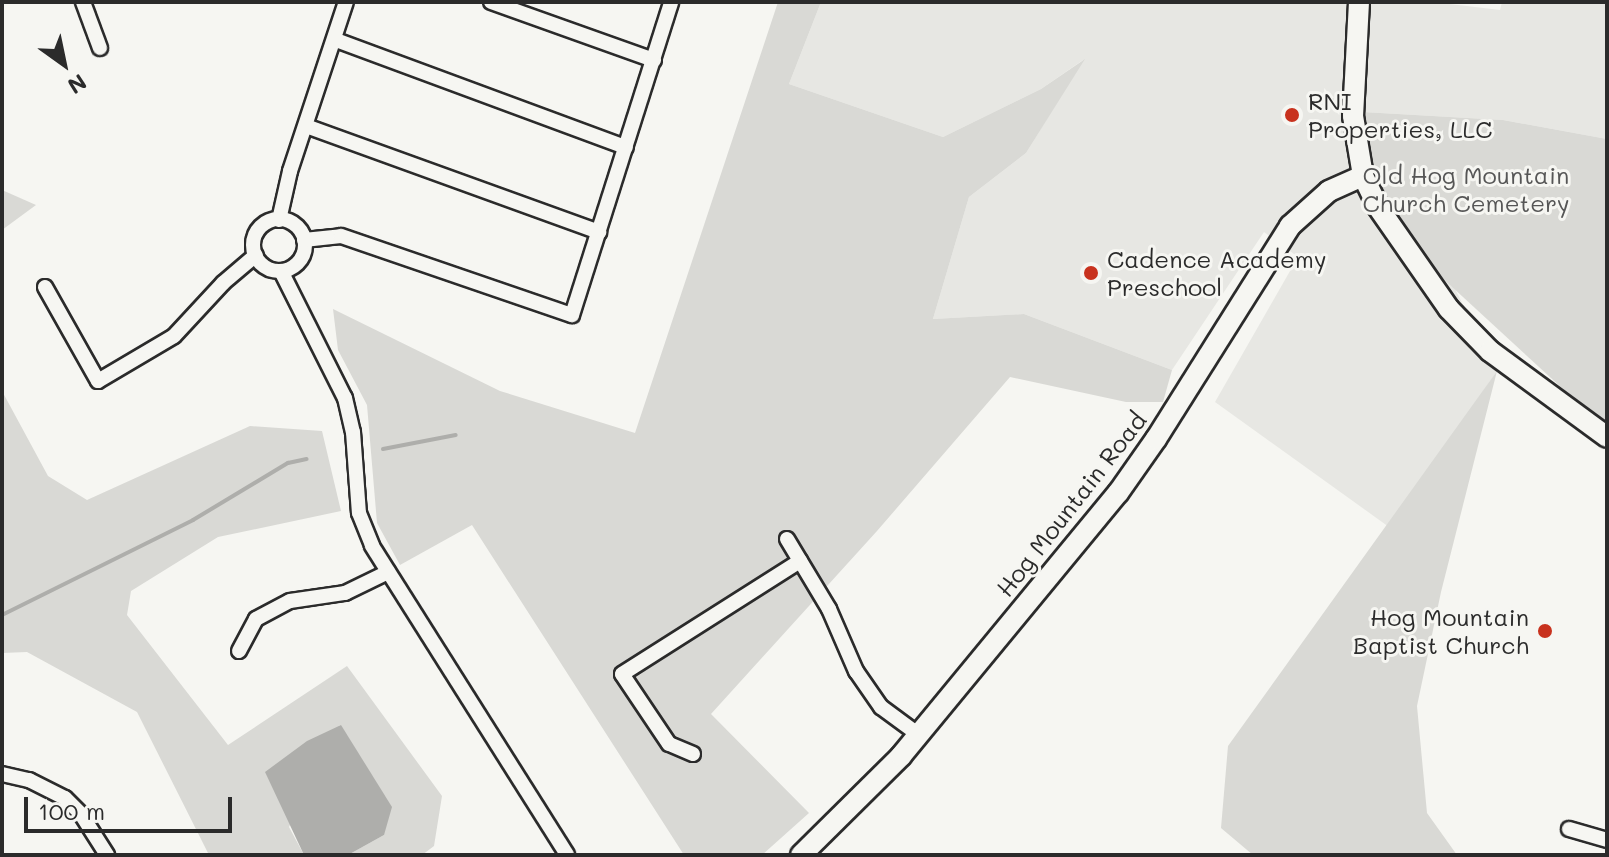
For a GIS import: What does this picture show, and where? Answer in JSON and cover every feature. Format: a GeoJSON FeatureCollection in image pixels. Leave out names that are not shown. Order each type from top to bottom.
{"type":"FeatureCollection","features":[{"type":"Feature","properties":{"kind":"street"},"geometry":{"type":"LineString","coordinates":[[83,2],[100,48]]}},
{"type":"Feature","properties":{"kind":"street"},"geometry":{"type":"LineString","coordinates":[[279,220],[290,171],[336,40],[346,2]]}},
{"type":"Feature","properties":{"kind":"street"},"geometry":{"type":"LineString","coordinates":[[491,2],[654,60]]}},
{"type":"Feature","properties":{"kind":"street"},"geometry":{"type":"LineString","coordinates":[[304,240],[341,236],[572,315],[671,2]]}},
{"type":"Feature","properties":{"kind":"street"},"geometry":{"type":"LineString","coordinates":[[1359,2],[1353,103],[1356,142],[1363,176],[1400,245],[1449,309],[1490,351],[1607,437]]}},
{"type":"Feature","properties":{"kind":"street"},"geometry":{"type":"LineString","coordinates":[[336,40],[626,147]]}},
{"type":"Feature","properties":{"kind":"street"},"geometry":{"type":"LineString","coordinates":[[306,126],[599,232]]}},
{"type":"Feature","properties":{"kind":"street","name":"Hog Mountain Road"},"geometry":{"type":"LineString","coordinates":[[801,855],[919,735],[1118,493],[1156,439],[1290,226],[1329,191],[1363,176]]}},
{"type":"Feature","properties":{"kind":"street"},"geometry":{"type":"LineString","coordinates":[[279,220],[299,228],[304,240],[300,260],[281,271],[263,266],[256,255],[254,243],[260,228],[279,220]]}},
{"type":"Feature","properties":{"kind":"street"},"geometry":{"type":"LineString","coordinates":[[45,287],[98,381],[174,336],[204,302],[256,255]]}},
{"type":"Feature","properties":{"kind":"street"},"geometry":{"type":"LineString","coordinates":[[281,271],[345,398],[353,432],[359,513],[388,572],[567,855]]}},
{"type":"Feature","properties":{"kind":"street"},"geometry":{"type":"LineString","coordinates":[[787,539],[829,609],[856,671],[881,707],[919,735]]}},
{"type":"Feature","properties":{"kind":"street"},"geometry":{"type":"LineString","coordinates":[[693,754],[669,744],[622,674],[800,561]]}},
{"type":"Feature","properties":{"kind":"street"},"geometry":{"type":"LineString","coordinates":[[239,651],[256,619],[290,601],[345,593],[388,572]]}},
{"type":"Feature","properties":{"kind":"street"},"geometry":{"type":"LineString","coordinates":[[2,774],[29,780],[65,798],[81,814],[107,855]]}},
{"type":"Feature","properties":{"kind":"street"},"geometry":{"type":"LineString","coordinates":[[1569,829],[1607,840]]}},
{"type":"Feature","properties":{"kind":"shaded area"},"geometry":{"type":"Polygon","coordinates":[[[821,2],[1433,2],[1500,10],[1502,2],[1607,2],[1607,139],[1503,120],[1363,112],[1383,194],[1438,274],[1455,289],[1497,371],[1389,527],[1215,402],[1298,257],[1264,232],[1172,370],[1024,314],[933,319],[969,197],[1026,153],[1083,60],[1041,89],[943,137],[789,84],[821,2]]]}},
{"type":"Feature","properties":{"kind":"shaded area"},"geometry":{"type":"Polygon","coordinates":[[[341,725],[392,807],[384,835],[348,855],[304,855],[265,772],[307,741],[341,725]]]}},
{"type":"Feature","properties":{"kind":"green space"},"geometry":{"type":"Polygon","coordinates":[[[778,2],[821,2],[789,84],[943,137],[1041,89],[1085,59],[1026,153],[969,197],[933,319],[1024,314],[1172,370],[1163,402],[1126,402],[1010,377],[877,531],[711,714],[809,813],[762,855],[684,855],[472,525],[400,565],[377,523],[367,405],[338,350],[333,309],[500,391],[635,433],[778,2]]]}},
{"type":"Feature","properties":{"kind":"green space","name":"Old Hog Mountain Church Cemetery"},"geometry":{"type":"Polygon","coordinates":[[[1363,112],[1503,120],[1607,139],[1607,423],[1576,401],[1438,274],[1383,194],[1364,134],[1363,112]]]}},
{"type":"Feature","properties":{"kind":"green space"},"geometry":{"type":"Polygon","coordinates":[[[2,190],[36,205],[2,230],[2,190]]]}},
{"type":"Feature","properties":{"kind":"green space"},"geometry":{"type":"Polygon","coordinates":[[[1497,371],[1441,592],[1417,706],[1427,813],[1457,855],[1253,855],[1221,828],[1228,746],[1497,371]]]}},
{"type":"Feature","properties":{"kind":"green space"},"geometry":{"type":"Polygon","coordinates":[[[2,391],[48,476],[87,500],[250,426],[322,431],[341,511],[218,537],[131,591],[127,615],[228,745],[347,666],[442,796],[434,846],[422,855],[348,855],[384,835],[369,772],[340,725],[289,827],[304,855],[209,855],[137,712],[27,652],[2,653],[2,391]]]}},
{"type":"Feature","properties":{"kind":"waterway"},"geometry":{"type":"LineString","coordinates":[[383,449],[456,435]]}},
{"type":"Feature","properties":{"kind":"waterway"},"geometry":{"type":"LineString","coordinates":[[2,615],[193,520],[288,463],[307,459]]}},
{"type":"Feature","properties":{"kind":"place","name":"RNI Properties, LLC"},"geometry":{"type":"Point","coordinates":[1292,115]}},
{"type":"Feature","properties":{"kind":"place","name":"Cadence Academy Preschool"},"geometry":{"type":"Point","coordinates":[1091,273]}},
{"type":"Feature","properties":{"kind":"place","name":"Hog Mountain Baptist Church"},"geometry":{"type":"Point","coordinates":[1545,631]}}]}
